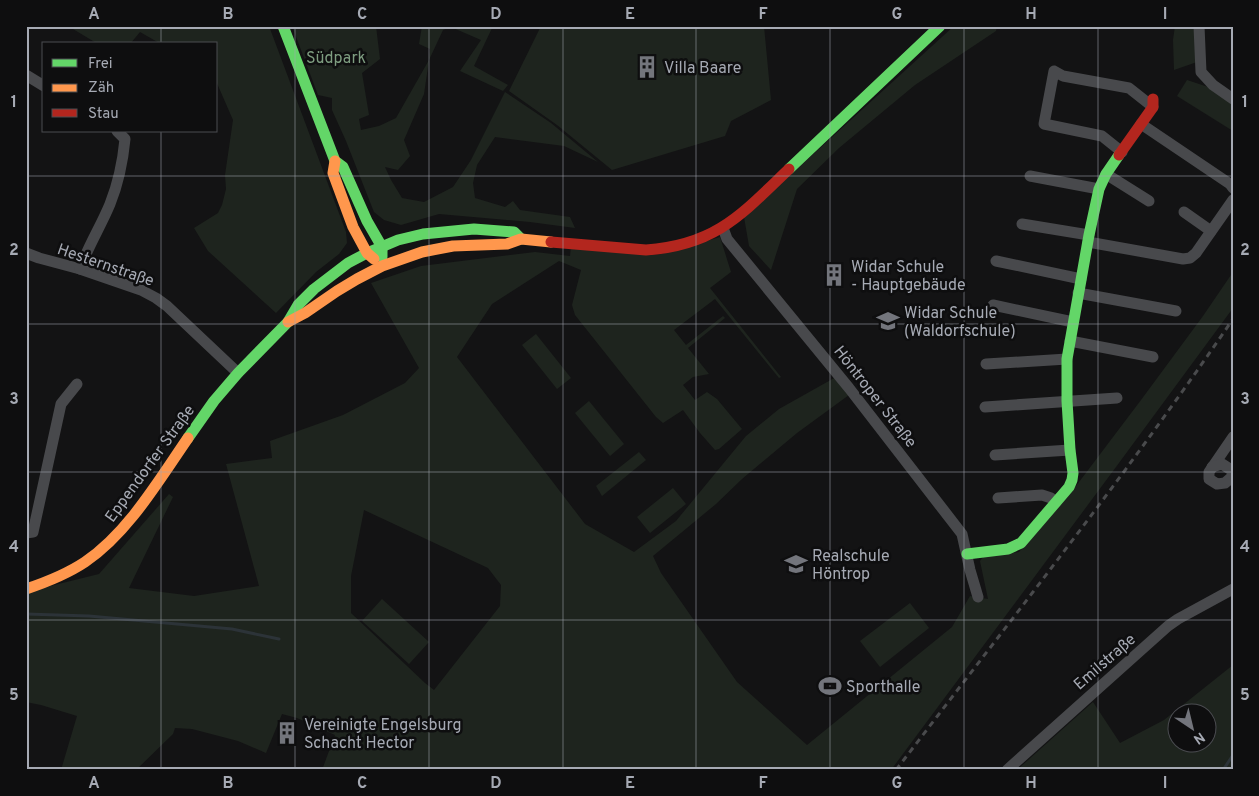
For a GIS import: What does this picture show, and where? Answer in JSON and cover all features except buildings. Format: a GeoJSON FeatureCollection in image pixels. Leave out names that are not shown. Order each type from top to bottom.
{"type":"FeatureCollection","features":[{"type":"Feature","properties":{"kind":"street"},"geometry":{"type":"LineString","coordinates":[[283,26],[335,161],[333,173],[353,227],[367,253],[382,266]]}},
{"type":"Feature","properties":{"kind":"street"},"geometry":{"type":"LineString","coordinates":[[288,322],[305,313],[344,286],[382,266],[422,252],[453,246],[507,244],[520,238],[646,250],[685,245],[702,239],[743,213],[940,26]]}},
{"type":"Feature","properties":{"kind":"street"},"geometry":{"type":"LineString","coordinates":[[1200,26],[1201,72],[1213,85],[1233,98]]}},
{"type":"Feature","properties":{"kind":"street"},"geometry":{"type":"LineString","coordinates":[[967,554],[1000,551],[1015,547],[1021,543],[1069,487],[1072,480],[1067,401],[1067,359],[1088,238],[1099,189],[1106,174],[1122,152],[1141,124],[1153,103],[1129,88],[1063,76],[1054,71],[1044,124],[1102,136],[1122,152]]}},
{"type":"Feature","properties":{"kind":"street"},"geometry":{"type":"LineString","coordinates":[[26,75],[42,85]]}},
{"type":"Feature","properties":{"kind":"street"},"geometry":{"type":"LineString","coordinates":[[1141,124],[1230,184],[1233,188]]}},
{"type":"Feature","properties":{"kind":"street"},"geometry":{"type":"LineString","coordinates":[[80,269],[110,204],[123,157],[125,139],[118,132]]}},
{"type":"Feature","properties":{"kind":"street"},"geometry":{"type":"LineString","coordinates":[[335,161],[344,167],[367,221],[382,246],[382,266]]}},
{"type":"Feature","properties":{"kind":"street"},"geometry":{"type":"LineString","coordinates":[[1106,174],[1149,201]]}},
{"type":"Feature","properties":{"kind":"street"},"geometry":{"type":"LineString","coordinates":[[1030,176],[1099,189]]}},
{"type":"Feature","properties":{"kind":"street"},"geometry":{"type":"LineString","coordinates":[[1022,224],[1183,259],[1190,258],[1196,253],[1233,200]]}},
{"type":"Feature","properties":{"kind":"street"},"geometry":{"type":"LineString","coordinates":[[1184,212],[1211,231]]}},
{"type":"Feature","properties":{"kind":"street"},"geometry":{"type":"LineString","coordinates":[[348,263],[352,246],[353,227]]}},
{"type":"Feature","properties":{"kind":"street","name":"Höntroper Straße"},"geometry":{"type":"LineString","coordinates":[[722,228],[727,239],[805,333],[962,534],[978,597]]}},
{"type":"Feature","properties":{"kind":"street"},"geometry":{"type":"LineString","coordinates":[[238,373],[288,322],[298,305],[314,289],[348,263],[367,253],[398,240],[423,234],[474,229],[514,232],[520,238]]}},
{"type":"Feature","properties":{"kind":"street","name":"Hesternstraße"},"geometry":{"type":"LineString","coordinates":[[26,253],[141,290],[156,298],[167,306],[238,373]]}},
{"type":"Feature","properties":{"kind":"street"},"geometry":{"type":"LineString","coordinates":[[996,261],[1081,279]]}},
{"type":"Feature","properties":{"kind":"street"},"geometry":{"type":"LineString","coordinates":[[1078,293],[1176,311]]}},
{"type":"Feature","properties":{"kind":"street"},"geometry":{"type":"LineString","coordinates":[[993,305],[1073,322]]}},
{"type":"Feature","properties":{"kind":"street"},"geometry":{"type":"LineString","coordinates":[[1070,340],[1153,357]]}},
{"type":"Feature","properties":{"kind":"street"},"geometry":{"type":"LineString","coordinates":[[986,364],[1067,359]]}},
{"type":"Feature","properties":{"kind":"street","name":"Eppendorfer Straße"},"geometry":{"type":"LineString","coordinates":[[26,589],[61,577],[95,556],[110,543],[134,515],[214,400],[238,373]]}},
{"type":"Feature","properties":{"kind":"street"},"geometry":{"type":"LineString","coordinates":[[26,533],[33,532],[61,404],[77,384]]}},
{"type":"Feature","properties":{"kind":"street"},"geometry":{"type":"LineString","coordinates":[[985,407],[1118,398]]}},
{"type":"Feature","properties":{"kind":"street"},"geometry":{"type":"LineString","coordinates":[[1233,437],[1209,472],[1209,479],[1216,484],[1225,483],[1233,476]]}},
{"type":"Feature","properties":{"kind":"street"},"geometry":{"type":"LineString","coordinates":[[995,455],[1070,450]]}},
{"type":"Feature","properties":{"kind":"street"},"geometry":{"type":"LineString","coordinates":[[1212,467],[1222,464],[1233,471]]}},
{"type":"Feature","properties":{"kind":"street"},"geometry":{"type":"LineString","coordinates":[[998,498],[1042,495],[1056,502]]}},
{"type":"Feature","properties":{"kind":"street","name":"Emilstraße"},"geometry":{"type":"LineString","coordinates":[[1007,770],[1168,626],[1233,589]]}},
{"type":"Feature","properties":{"kind":"green space"},"geometry":{"type":"Polygon","coordinates":[[[68,26],[269,26],[346,232],[347,243],[339,254],[316,272],[276,313],[208,251],[194,228],[218,213],[226,189],[225,175],[233,120],[218,86],[218,42],[158,42],[140,32],[132,42],[95,42],[68,26]]]}},
{"type":"Feature","properties":{"kind":"green space","name":"Südpark"},"geometry":{"type":"Polygon","coordinates":[[[292,26],[376,26],[380,59],[362,73],[369,115],[359,119],[361,130],[379,126],[396,118],[429,60],[424,94],[404,140],[410,156],[398,170],[385,167],[402,198],[424,202],[453,187],[471,160],[505,92],[551,123],[598,162],[564,146],[495,137],[477,165],[473,183],[475,198],[505,207],[513,201],[520,210],[570,217],[575,228],[439,214],[401,225],[384,220],[374,212],[332,110],[332,98],[318,95],[292,26]]]}},
{"type":"Feature","properties":{"kind":"green space"},"geometry":{"type":"Polygon","coordinates":[[[422,26],[493,26],[474,66],[508,85],[503,91],[460,71],[481,40],[451,27],[443,30],[429,60],[430,49],[419,44],[422,26]]]}},
{"type":"Feature","properties":{"kind":"green space"},"geometry":{"type":"Polygon","coordinates":[[[541,26],[764,26],[771,100],[731,121],[725,136],[612,170],[557,125],[509,91],[541,26]]]}},
{"type":"Feature","properties":{"kind":"green space"},"geometry":{"type":"Polygon","coordinates":[[[954,26],[997,26],[996,31],[915,85],[839,148],[797,189],[771,270],[749,246],[744,217],[954,26]]]}},
{"type":"Feature","properties":{"kind":"green space"},"geometry":{"type":"Polygon","coordinates":[[[1175,26],[1196,26],[1197,62],[1174,70],[1173,40],[1175,26]]]}},
{"type":"Feature","properties":{"kind":"green space"},"geometry":{"type":"Polygon","coordinates":[[[1187,80],[1208,87],[1233,104],[1233,131],[1177,96],[1187,80]]]}},
{"type":"Feature","properties":{"kind":"green space"},"geometry":{"type":"Polygon","coordinates":[[[720,237],[731,272],[710,288],[781,377],[779,378],[715,299],[674,330],[686,345],[723,316],[725,318],[688,348],[709,374],[693,377],[683,385],[695,400],[707,392],[717,399],[742,429],[719,449],[715,450],[683,410],[663,423],[656,417],[575,315],[572,305],[581,270],[559,261],[492,304],[457,357],[585,524],[634,552],[676,521],[746,436],[779,409],[836,377],[849,395],[797,433],[653,556],[661,573],[737,682],[807,745],[952,627],[970,596],[988,599],[980,561],[983,557],[1019,552],[1076,486],[1203,316],[1233,272],[1233,308],[891,770],[322,770],[335,735],[297,718],[282,714],[266,753],[238,741],[192,729],[175,728],[173,734],[136,770],[61,770],[77,716],[26,702],[26,592],[99,574],[169,494],[173,497],[129,588],[194,596],[259,586],[226,464],[272,458],[270,441],[343,415],[405,383],[419,368],[371,283],[421,266],[535,252],[570,256],[571,246],[657,255],[720,237]],[[364,510],[351,576],[351,613],[434,690],[500,606],[501,585],[488,568],[364,510]]]}},
{"type":"Feature","properties":{"kind":"green space"},"geometry":{"type":"Polygon","coordinates":[[[536,334],[571,378],[557,389],[522,345],[536,334]]]}},
{"type":"Feature","properties":{"kind":"green space"},"geometry":{"type":"Polygon","coordinates":[[[589,401],[624,444],[610,456],[575,413],[589,401]]]}},
{"type":"Feature","properties":{"kind":"green space"},"geometry":{"type":"Polygon","coordinates":[[[639,452],[646,460],[602,496],[596,486],[639,452]]]}},
{"type":"Feature","properties":{"kind":"green space"},"geometry":{"type":"Polygon","coordinates":[[[673,488],[686,504],[650,533],[637,517],[673,488]]]}},
{"type":"Feature","properties":{"kind":"green space"},"geometry":{"type":"Polygon","coordinates":[[[382,599],[429,642],[409,664],[362,621],[382,599]]]}},
{"type":"Feature","properties":{"kind":"green space"},"geometry":{"type":"Polygon","coordinates":[[[910,603],[929,628],[880,667],[860,641],[910,603]]]}},
{"type":"Feature","properties":{"kind":"green space"},"geometry":{"type":"Polygon","coordinates":[[[1233,665],[1233,770],[1017,770],[1093,702],[1120,743],[1166,718],[1166,754],[1216,754],[1216,704],[1184,704],[1233,665]]]}},
{"type":"Feature","properties":{"kind":"waterway"},"geometry":{"type":"LineString","coordinates":[[26,614],[89,616],[232,629],[279,639]]}},
{"type":"Feature","properties":{"kind":"waterway"},"geometry":{"type":"LineString","coordinates":[[1223,770],[1233,755]]}},
{"type":"Feature","properties":{"kind":"railway"},"geometry":{"type":"LineString","coordinates":[[896,770],[1110,491],[1233,319]]}},
{"type":"Feature","properties":{"kind":"traffic: fast"},"geometry":{"type":"LineString","coordinates":[[283,26],[335,161],[343,167],[367,221],[382,247],[382,257]]}},
{"type":"Feature","properties":{"kind":"traffic: fast"},"geometry":{"type":"LineString","coordinates":[[789,169],[940,26]]}},
{"type":"Feature","properties":{"kind":"traffic: fast"},"geometry":{"type":"LineString","coordinates":[[967,554],[1008,549],[1021,543],[1069,487],[1072,480],[1067,401],[1067,359],[1099,189],[1106,174],[1119,155]]}},
{"type":"Feature","properties":{"kind":"traffic: fast"},"geometry":{"type":"LineString","coordinates":[[188,438],[214,401],[238,373],[288,322],[298,305],[314,289],[348,263],[398,240],[423,234],[474,229],[514,232],[521,239]]}},
{"type":"Feature","properties":{"kind":"traffic: slow"},"geometry":{"type":"LineString","coordinates":[[335,161],[333,173],[353,227],[367,253],[374,259]]}},
{"type":"Feature","properties":{"kind":"traffic: slow"},"geometry":{"type":"LineString","coordinates":[[288,322],[357,279],[382,266],[422,252],[453,246],[507,244],[521,239],[551,242]]}},
{"type":"Feature","properties":{"kind":"traffic: slow"},"geometry":{"type":"LineString","coordinates":[[26,589],[49,581],[71,570],[101,550],[142,505],[188,438]]}},
{"type":"Feature","properties":{"kind":"traffic: jam"},"geometry":{"type":"LineString","coordinates":[[1119,155],[1153,107],[1153,99]]}},
{"type":"Feature","properties":{"kind":"traffic: jam"},"geometry":{"type":"LineString","coordinates":[[551,242],[646,250],[691,242],[710,234],[742,213],[789,169]]}},
{"type":"Feature","properties":{"kind":"place","name":"Villa Baare"},"geometry":{"type":"Point","coordinates":[647,67]}},
{"type":"Feature","properties":{"kind":"place","name":"Widar Schule - Hauptgebäude"},"geometry":{"type":"Point","coordinates":[834,275]}},
{"type":"Feature","properties":{"kind":"place","name":"Widar Schule (Waldorfschule)"},"geometry":{"type":"Point","coordinates":[888,321]}},
{"type":"Feature","properties":{"kind":"place","name":"Realschule Höntrop"},"geometry":{"type":"Point","coordinates":[796,564]}},
{"type":"Feature","properties":{"kind":"place","name":"Sporthalle"},"geometry":{"type":"Point","coordinates":[830,686]}},
{"type":"Feature","properties":{"kind":"place","name":"Vereinigte Engelsburg Schacht Hector"},"geometry":{"type":"Point","coordinates":[287,733]}}]}
